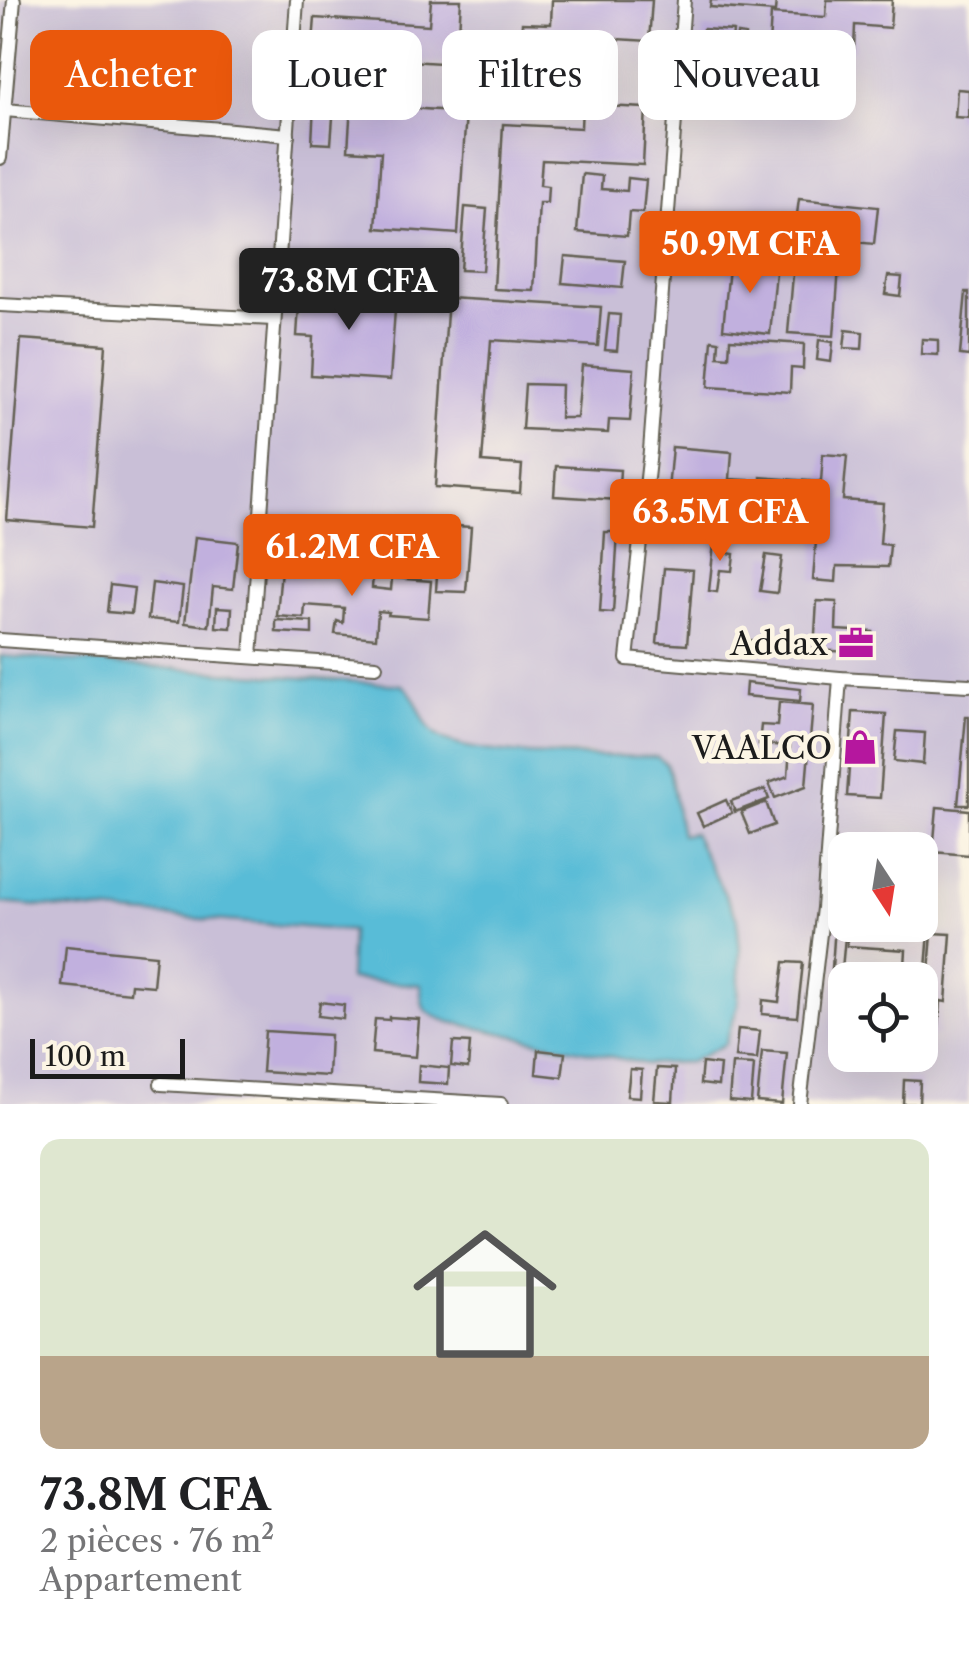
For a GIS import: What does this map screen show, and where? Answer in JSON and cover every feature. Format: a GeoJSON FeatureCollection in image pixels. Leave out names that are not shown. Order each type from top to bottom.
{"type":"FeatureCollection","features":[{"type":"Feature","properties":{"kind":"street"},"geometry":{"type":"LineString","coordinates":[[0,158],[14,0]]}},
{"type":"Feature","properties":{"kind":"street"},"geometry":{"type":"LineString","coordinates":[[250,657],[297,0]]}},
{"type":"Feature","properties":{"kind":"street"},"geometry":{"type":"LineString","coordinates":[[684,0],[650,451],[627,659],[969,685]]}},
{"type":"Feature","properties":{"kind":"street"},"geometry":{"type":"LineString","coordinates":[[5,110],[288,135]]}},
{"type":"Feature","properties":{"kind":"street"},"geometry":{"type":"LineString","coordinates":[[0,305],[274,319]]}},
{"type":"Feature","properties":{"kind":"street"},"geometry":{"type":"LineString","coordinates":[[0,640],[376,666]]}},
{"type":"Feature","properties":{"kind":"street"},"geometry":{"type":"LineString","coordinates":[[800,1104],[823,908],[840,678]]}},
{"type":"Feature","properties":{"kind":"street"},"geometry":{"type":"LineString","coordinates":[[161,1084],[501,1104]]}},
{"type":"Feature","properties":{"kind":"shaded area"},"geometry":{"type":"Polygon","coordinates":[[[0,0],[969,0],[969,1104],[0,1104],[0,903],[352,931],[350,979],[421,985],[420,1002],[450,1022],[645,1064],[738,1006],[737,918],[681,835],[670,773],[592,754],[506,753],[451,744],[432,733],[410,692],[340,679],[0,656],[0,0]]]}},
{"type":"Feature","properties":{"kind":"water"},"geometry":{"type":"Polygon","coordinates":[[[0,656],[402,685],[431,730],[453,743],[507,752],[657,757],[670,773],[681,835],[693,833],[737,918],[738,1006],[725,1044],[690,1062],[645,1064],[450,1022],[426,1010],[421,985],[349,979],[351,931],[0,903],[0,656]]]}},
{"type":"Feature","properties":{"kind":"building"},"geometry":{"type":"Polygon","coordinates":[[[431,0],[461,0],[459,30],[442,30],[442,63],[422,62],[422,30],[314,30],[315,18],[429,25],[431,0]]]}},
{"type":"Feature","properties":{"kind":"building"},"geometry":{"type":"Polygon","coordinates":[[[552,0],[652,0],[650,30],[638,30],[638,40],[618,39],[618,30],[521,30],[522,23],[551,24],[552,0]]]}},
{"type":"Feature","properties":{"kind":"building"},"geometry":{"type":"Polygon","coordinates":[[[711,0],[776,0],[775,12],[710,7],[711,0]]]}},
{"type":"Feature","properties":{"kind":"building"},"geometry":{"type":"Polygon","coordinates":[[[827,0],[892,0],[890,28],[855,25],[855,30],[770,30],[771,14],[826,17],[827,0]]]}},
{"type":"Feature","properties":{"kind":"building"},"geometry":{"type":"Polygon","coordinates":[[[957,89],[969,90],[969,118],[955,117],[957,89]]]}},
{"type":"Feature","properties":{"kind":"building"},"geometry":{"type":"Polygon","coordinates":[[[618,107],[638,108],[638,120],[645,120],[643,165],[542,160],[540,185],[548,186],[547,203],[539,203],[534,291],[494,289],[503,124],[581,128],[581,120],[618,120],[618,107]]]}},
{"type":"Feature","properties":{"kind":"building"},"geometry":{"type":"Polygon","coordinates":[[[422,109],[442,110],[442,120],[465,120],[458,234],[376,228],[381,152],[348,150],[350,120],[422,120],[422,109]]]}},
{"type":"Feature","properties":{"kind":"building"},"geometry":{"type":"Polygon","coordinates":[[[313,120],[333,120],[331,144],[312,143],[313,120]]]}},
{"type":"Feature","properties":{"kind":"building"},"geometry":{"type":"Polygon","coordinates":[[[582,174],[602,176],[601,189],[627,191],[628,178],[646,180],[643,213],[629,212],[627,236],[577,232],[582,174]]]}},
{"type":"Feature","properties":{"kind":"building"},"geometry":{"type":"Polygon","coordinates":[[[799,199],[878,207],[874,244],[854,242],[856,225],[817,221],[814,239],[794,237],[799,199]]]}},
{"type":"Feature","properties":{"kind":"building"},"geometry":{"type":"Polygon","coordinates":[[[465,207],[487,209],[482,271],[460,270],[465,207]]]}},
{"type":"Feature","properties":{"kind":"building"},"geometry":{"type":"Polygon","coordinates":[[[565,256],[625,261],[622,288],[562,283],[565,256]]]}},
{"type":"Feature","properties":{"kind":"building"},"geometry":{"type":"Polygon","coordinates":[[[730,257],[777,262],[770,334],[723,329],[730,257]]]}},
{"type":"Feature","properties":{"kind":"building"},"geometry":{"type":"Polygon","coordinates":[[[794,263],[839,267],[834,336],[788,333],[794,263]]]}},
{"type":"Feature","properties":{"kind":"building"},"geometry":{"type":"Polygon","coordinates":[[[888,276],[902,277],[900,296],[885,294],[888,276]]]}},
{"type":"Feature","properties":{"kind":"building"},"geometry":{"type":"Polygon","coordinates":[[[300,290],[396,296],[390,380],[311,375],[313,337],[297,336],[300,290]]]}},
{"type":"Feature","properties":{"kind":"building"},"geometry":{"type":"Polygon","coordinates":[[[969,292],[969,356],[960,355],[969,292]]]}},
{"type":"Feature","properties":{"kind":"building"},"geometry":{"type":"Polygon","coordinates":[[[448,298],[601,307],[598,346],[491,340],[482,462],[522,465],[520,493],[435,487],[448,298]]]}},
{"type":"Feature","properties":{"kind":"building"},"geometry":{"type":"Polygon","coordinates":[[[609,314],[620,315],[617,351],[605,350],[609,314]]]}},
{"type":"Feature","properties":{"kind":"building"},"geometry":{"type":"Polygon","coordinates":[[[846,330],[863,332],[862,349],[844,348],[846,330]]]}},
{"type":"Feature","properties":{"kind":"building"},"geometry":{"type":"Polygon","coordinates":[[[21,339],[106,345],[92,527],[7,520],[21,339]]]}},
{"type":"Feature","properties":{"kind":"building"},"geometry":{"type":"Polygon","coordinates":[[[730,339],[804,344],[803,369],[791,368],[790,392],[708,387],[712,340],[719,341],[718,356],[729,357],[730,339]]]}},
{"type":"Feature","properties":{"kind":"building"},"geometry":{"type":"Polygon","coordinates":[[[922,339],[938,340],[938,355],[921,354],[922,339]]]}},
{"type":"Feature","properties":{"kind":"building"},"geometry":{"type":"Polygon","coordinates":[[[819,340],[833,342],[831,362],[817,360],[819,340]]]}},
{"type":"Feature","properties":{"kind":"building"},"geometry":{"type":"Polygon","coordinates":[[[582,365],[634,369],[630,421],[609,420],[608,433],[522,429],[525,384],[561,385],[560,418],[577,418],[582,365]]]}},
{"type":"Feature","properties":{"kind":"building"},"geometry":{"type":"Polygon","coordinates":[[[672,447],[732,452],[730,479],[761,481],[761,477],[821,482],[823,454],[847,456],[843,500],[883,503],[880,544],[890,545],[888,567],[837,566],[836,582],[813,580],[819,501],[668,490],[672,447]]]}},
{"type":"Feature","properties":{"kind":"building"},"geometry":{"type":"Polygon","coordinates":[[[556,466],[620,470],[618,500],[554,496],[556,466]]]}},
{"type":"Feature","properties":{"kind":"building"},"geometry":{"type":"Polygon","coordinates":[[[766,501],[795,503],[795,518],[765,516],[766,501]]]}},
{"type":"Feature","properties":{"kind":"building"},"geometry":{"type":"Polygon","coordinates":[[[440,525],[471,527],[466,592],[436,591],[440,525]]]}},
{"type":"Feature","properties":{"kind":"building"},"geometry":{"type":"Polygon","coordinates":[[[605,532],[618,532],[613,613],[600,612],[605,532]]]}},
{"type":"Feature","properties":{"kind":"building"},"geometry":{"type":"Polygon","coordinates":[[[195,537],[238,542],[233,589],[213,587],[209,626],[185,623],[195,537]]]}},
{"type":"Feature","properties":{"kind":"building"},"geometry":{"type":"Polygon","coordinates":[[[714,543],[728,544],[727,553],[734,554],[732,571],[720,570],[717,592],[709,591],[714,543]]]}},
{"type":"Feature","properties":{"kind":"building"},"geometry":{"type":"Polygon","coordinates":[[[766,555],[782,557],[777,593],[760,591],[766,555]]]}},
{"type":"Feature","properties":{"kind":"building"},"geometry":{"type":"Polygon","coordinates":[[[664,568],[693,570],[687,645],[657,643],[664,568]]]}},
{"type":"Feature","properties":{"kind":"building"},"geometry":{"type":"Polygon","coordinates":[[[281,569],[373,576],[372,588],[391,590],[392,578],[431,581],[428,618],[378,611],[376,638],[335,634],[337,621],[343,623],[344,608],[305,605],[304,618],[277,616],[281,569]]]}},
{"type":"Feature","properties":{"kind":"building"},"geometry":{"type":"Polygon","coordinates":[[[152,583],[183,587],[179,622],[148,619],[152,583]]]}},
{"type":"Feature","properties":{"kind":"building"},"geometry":{"type":"Polygon","coordinates":[[[110,585],[134,588],[131,614],[107,612],[110,585]]]}},
{"type":"Feature","properties":{"kind":"building"},"geometry":{"type":"Polygon","coordinates":[[[817,601],[837,602],[836,630],[873,632],[871,653],[814,650],[817,601]]]}},
{"type":"Feature","properties":{"kind":"building"},"geometry":{"type":"Polygon","coordinates":[[[217,607],[232,608],[231,628],[216,627],[217,607]]]}},
{"type":"Feature","properties":{"kind":"building"},"geometry":{"type":"Polygon","coordinates":[[[276,620],[312,622],[312,634],[276,632],[276,620]]]}},
{"type":"Feature","properties":{"kind":"building"},"geometry":{"type":"Polygon","coordinates":[[[748,640],[783,643],[783,654],[748,652],[748,640]]]}},
{"type":"Feature","properties":{"kind":"building"},"geometry":{"type":"Polygon","coordinates":[[[746,683],[801,689],[800,701],[745,696],[746,683]]]}},
{"type":"Feature","properties":{"kind":"building"},"geometry":{"type":"Polygon","coordinates":[[[779,702],[813,705],[806,786],[775,798],[769,783],[788,776],[790,746],[759,744],[761,725],[777,726],[779,702]]]}},
{"type":"Feature","properties":{"kind":"building"},"geometry":{"type":"Polygon","coordinates":[[[853,712],[886,714],[880,798],[847,796],[853,712]]]}},
{"type":"Feature","properties":{"kind":"building"},"geometry":{"type":"Polygon","coordinates":[[[966,716],[969,805],[958,805],[966,716]]]}},
{"type":"Feature","properties":{"kind":"building"},"geometry":{"type":"Polygon","coordinates":[[[897,731],[925,733],[923,764],[894,761],[897,731]]]}},
{"type":"Feature","properties":{"kind":"building"},"geometry":{"type":"Polygon","coordinates":[[[765,789],[769,799],[735,812],[731,801],[765,789]]]}},
{"type":"Feature","properties":{"kind":"building"},"geometry":{"type":"Polygon","coordinates":[[[726,800],[732,813],[703,826],[697,813],[726,800]]]}},
{"type":"Feature","properties":{"kind":"building"},"geometry":{"type":"Polygon","coordinates":[[[766,802],[774,825],[750,834],[741,812],[766,802]]]}},
{"type":"Feature","properties":{"kind":"building"},"geometry":{"type":"Polygon","coordinates":[[[937,807],[969,810],[969,855],[938,852],[938,832],[935,832],[937,807]]]}},
{"type":"Feature","properties":{"kind":"building"},"geometry":{"type":"Polygon","coordinates":[[[938,933],[951,934],[946,1002],[941,1001],[938,1037],[938,962],[930,962],[931,942],[938,942],[938,933]]]}},
{"type":"Feature","properties":{"kind":"building"},"geometry":{"type":"Polygon","coordinates":[[[834,942],[845,942],[843,962],[832,962],[834,942]]]}},
{"type":"Feature","properties":{"kind":"building"},"geometry":{"type":"Polygon","coordinates":[[[847,942],[928,942],[926,962],[905,962],[906,950],[847,946],[847,942]]]}},
{"type":"Feature","properties":{"kind":"building"},"geometry":{"type":"Polygon","coordinates":[[[66,946],[156,955],[153,986],[131,984],[130,993],[62,986],[66,946]]]}},
{"type":"Feature","properties":{"kind":"building"},"geometry":{"type":"Polygon","coordinates":[[[784,962],[803,963],[797,1017],[762,1014],[763,1000],[779,1002],[784,962]]]}},
{"type":"Feature","properties":{"kind":"building"},"geometry":{"type":"Polygon","coordinates":[[[320,1002],[344,1005],[343,1019],[318,1016],[320,1002]]]}},
{"type":"Feature","properties":{"kind":"building"},"geometry":{"type":"Polygon","coordinates":[[[375,1019],[419,1019],[416,1057],[372,1053],[375,1019]]]}},
{"type":"Feature","properties":{"kind":"building"},"geometry":{"type":"Polygon","coordinates":[[[738,1029],[760,1031],[757,1059],[735,1057],[738,1029]]]}},
{"type":"Feature","properties":{"kind":"building"},"geometry":{"type":"Polygon","coordinates":[[[265,1031],[330,1035],[328,1076],[262,1072],[265,1031]]]}},
{"type":"Feature","properties":{"kind":"building"},"geometry":{"type":"Polygon","coordinates":[[[453,1042],[470,1043],[468,1068],[451,1066],[453,1042]]]}},
{"type":"Feature","properties":{"kind":"building"},"geometry":{"type":"Polygon","coordinates":[[[538,1050],[565,1053],[562,1077],[536,1074],[538,1050]]]}},
{"type":"Feature","properties":{"kind":"building"},"geometry":{"type":"Polygon","coordinates":[[[762,1051],[787,1053],[782,1104],[757,1102],[762,1051]]]}},
{"type":"Feature","properties":{"kind":"building"},"geometry":{"type":"Polygon","coordinates":[[[702,1063],[720,1065],[718,1086],[700,1084],[702,1063]]]}},
{"type":"Feature","properties":{"kind":"building"},"geometry":{"type":"Polygon","coordinates":[[[732,1064],[754,1065],[751,1103],[729,1101],[732,1064]]]}},
{"type":"Feature","properties":{"kind":"building"},"geometry":{"type":"Polygon","coordinates":[[[419,1065],[449,1068],[448,1084],[418,1082],[419,1065]]]}},
{"type":"Feature","properties":{"kind":"building"},"geometry":{"type":"Polygon","coordinates":[[[657,1068],[675,1069],[673,1102],[654,1101],[657,1068]]]}},
{"type":"Feature","properties":{"kind":"building"},"geometry":{"type":"Polygon","coordinates":[[[630,1069],[642,1070],[640,1097],[627,1096],[630,1069]]]}},
{"type":"Feature","properties":{"kind":"building"},"geometry":{"type":"Polygon","coordinates":[[[904,1080],[920,1081],[919,1104],[903,1104],[904,1080]]]}},
{"type":"Feature","properties":{"kind":"place","name":"Addax"},"geometry":{"type":"Point","coordinates":[856,643]}},
{"type":"Feature","properties":{"kind":"place","name":"VAALCO"},"geometry":{"type":"Point","coordinates":[860,747]}}]}
